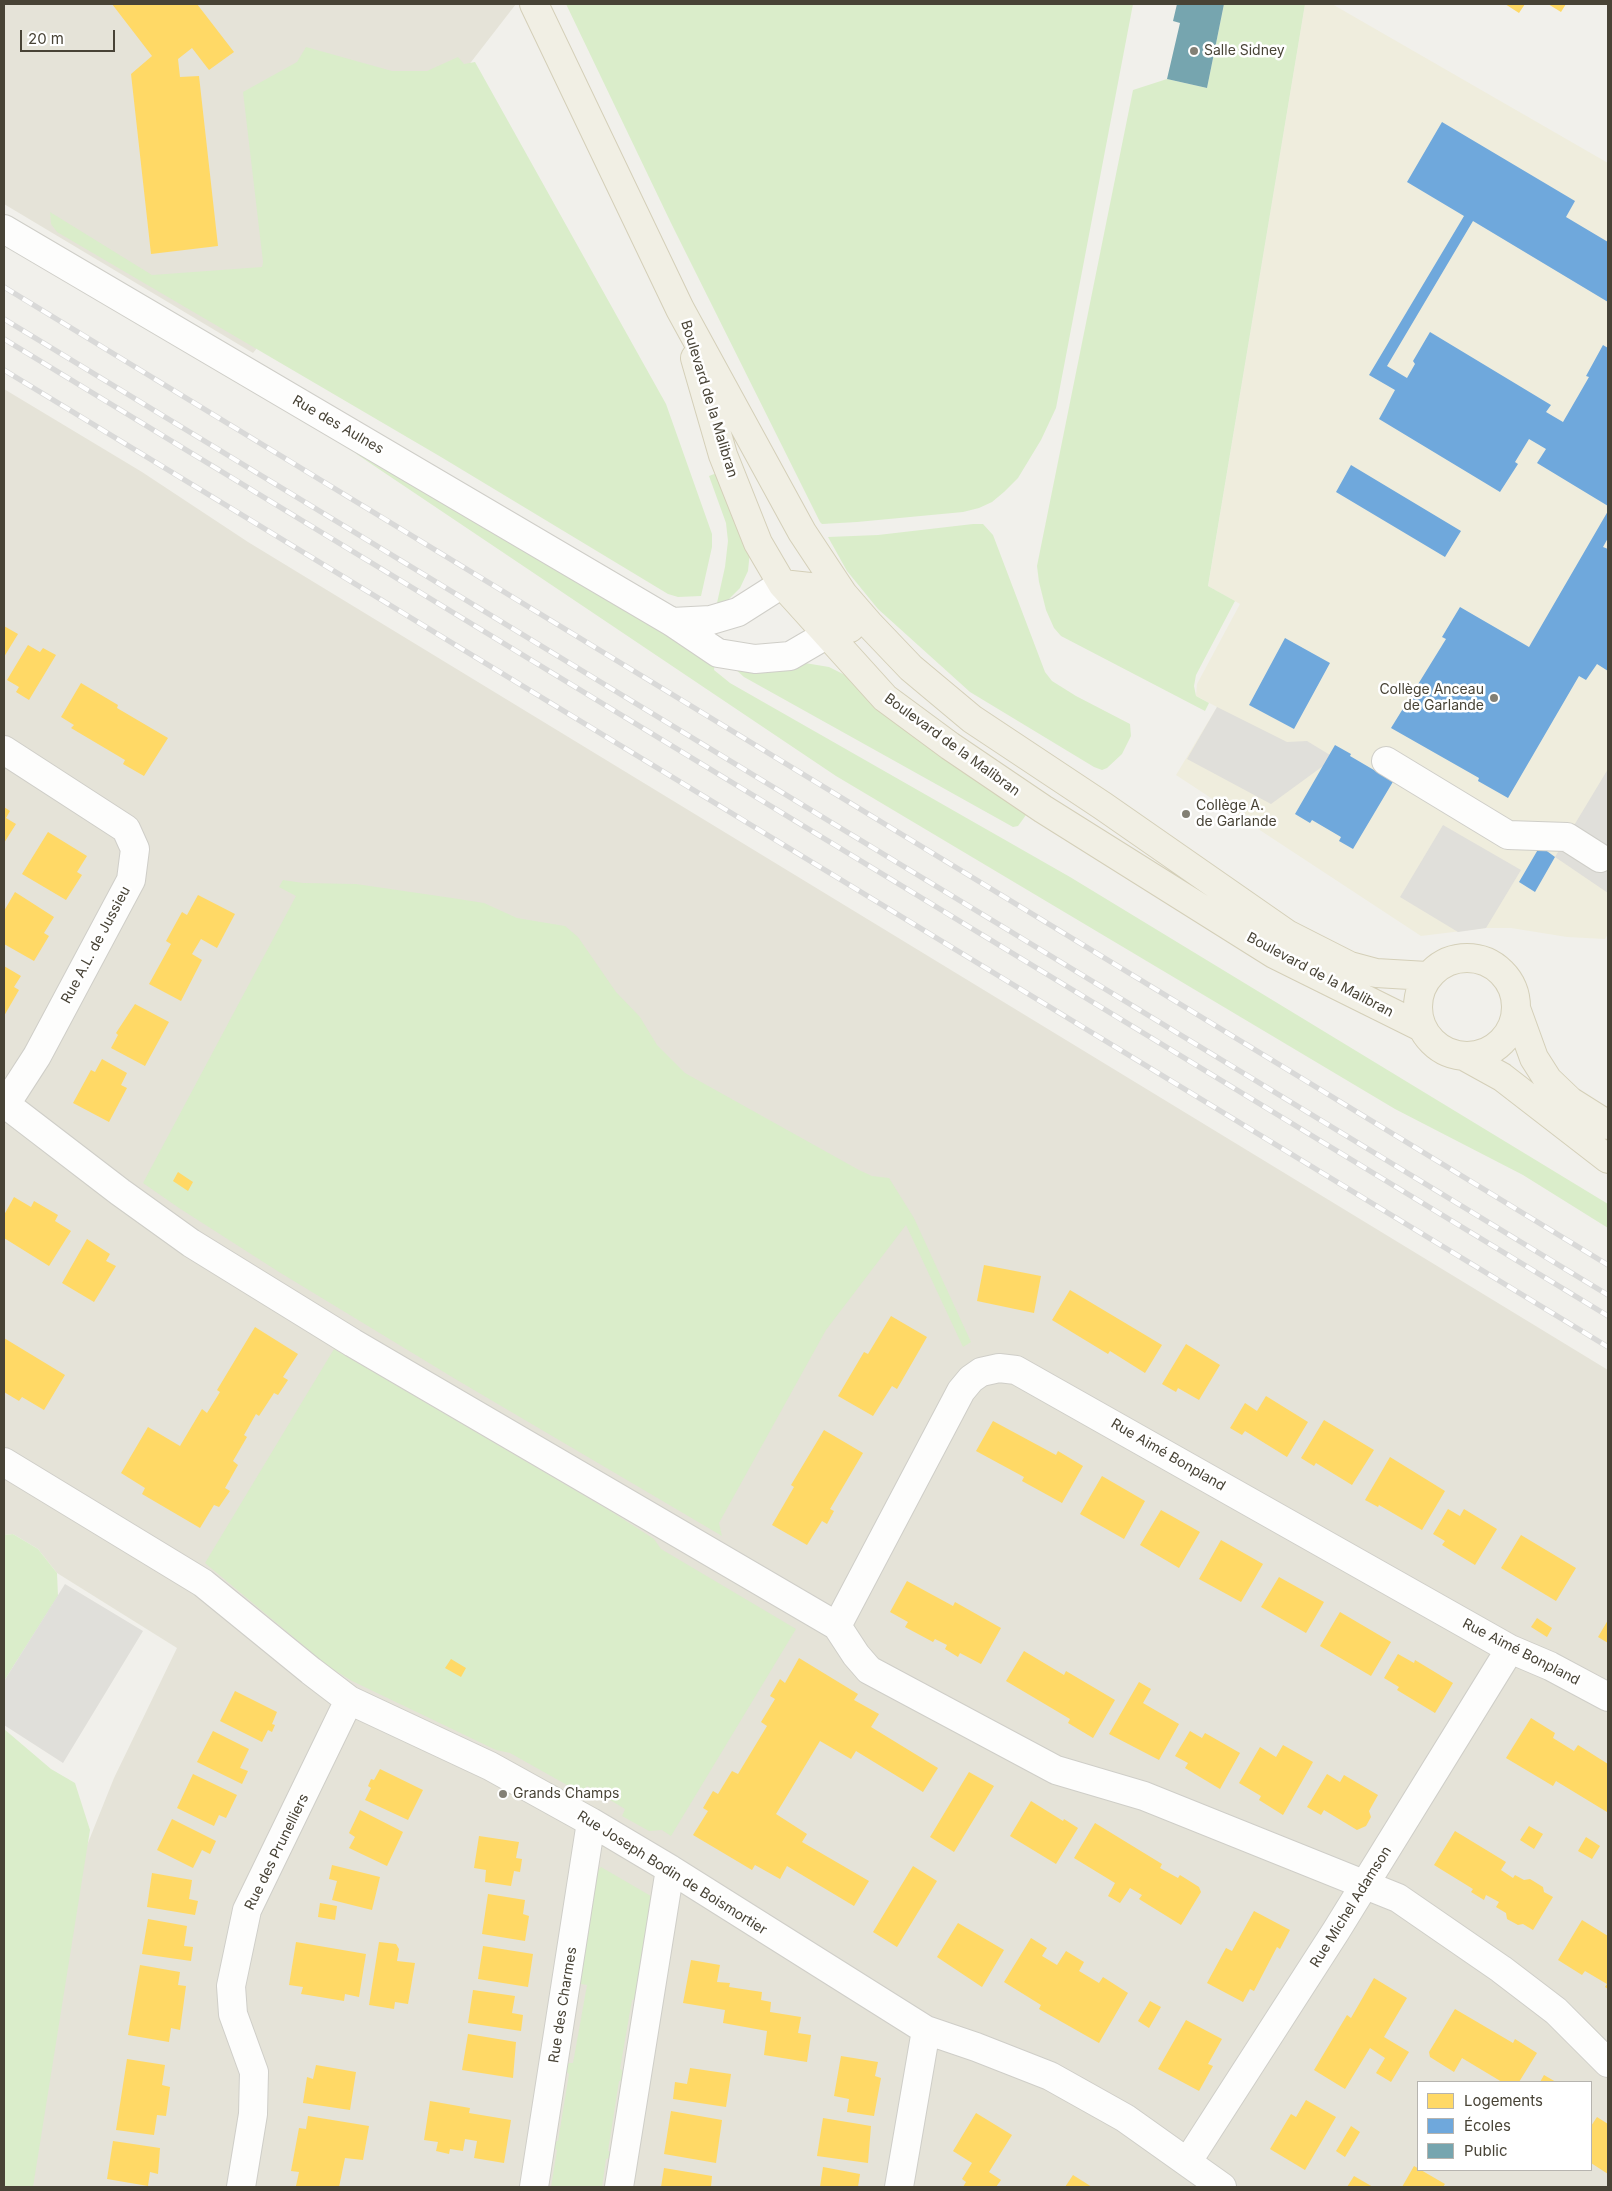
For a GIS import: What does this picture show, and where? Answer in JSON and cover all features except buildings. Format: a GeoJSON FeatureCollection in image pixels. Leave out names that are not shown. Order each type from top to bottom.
{"type":"FeatureCollection","features":[{"type":"Feature","properties":{"kind":"main road"},"geometry":{"type":"LineString","coordinates":[[534,4],[680,309]]}},
{"type":"Feature","properties":{"kind":"main road","name":"Boulevard de la Malibran"},"geometry":{"type":"LineString","coordinates":[[680,309],[723,454],[758,543],[782,584]]}},
{"type":"Feature","properties":{"kind":"main road","name":"Boulevard de la Malibran"},"geometry":{"type":"LineString","coordinates":[[680,309],[802,532],[835,614],[885,698],[950,746],[1043,809],[1274,954],[1421,1027]]}},
{"type":"Feature","properties":{"kind":"main road"},"geometry":{"type":"LineString","coordinates":[[782,584],[810,587],[835,614]]}},
{"type":"Feature","properties":{"kind":"main road","name":"Boulevard de la Malibran"},"geometry":{"type":"LineString","coordinates":[[835,614],[904,683],[932,703],[972,719],[1104,806],[1287,934],[1350,966],[1376,973],[1427,976]]}},
{"type":"Feature","properties":{"kind":"main road"},"geometry":{"type":"LineString","coordinates":[[1517,1011],[1509,1032],[1494,1049],[1480,1054],[1464,1056],[1451,1054],[1439,1048],[1429,1038],[1421,1027],[1417,1001],[1427,976],[1439,966],[1453,959],[1469,957],[1485,960],[1499,968],[1509,980],[1516,995],[1517,1011],[1534,1058],[1548,1080],[1570,1101],[1608,1124]]}},
{"type":"Feature","properties":{"kind":"main road"},"geometry":{"type":"LineString","coordinates":[[1464,1056],[1502,1077],[1608,1159]]}},
{"type":"Feature","properties":{"kind":"street","name":"Rue des Aulnes"},"geometry":{"type":"LineString","coordinates":[[4,229],[672,622],[718,653],[755,659],[790,656],[835,614]]}},
{"type":"Feature","properties":{"kind":"street"},"geometry":{"type":"LineString","coordinates":[[672,622],[711,620],[738,612],[782,584]]}},
{"type":"Feature","properties":{"kind":"street","name":"Rue A.L. de Jussieu"},"geometry":{"type":"LineString","coordinates":[[4,750],[126,829],[135,849],[131,880],[37,1056],[5,1104]]}},
{"type":"Feature","properties":{"kind":"street"},"geometry":{"type":"LineString","coordinates":[[1386,761],[1508,835],[1567,837],[1600,858]]}},
{"type":"Feature","properties":{"kind":"street"},"geometry":{"type":"LineString","coordinates":[[5,1104],[120,1192],[191,1243],[353,1343],[837,1626],[856,1655],[869,1670],[1056,1770],[1144,1796],[1398,1898],[1501,1969],[1556,2011],[1608,2063]]}},
{"type":"Feature","properties":{"kind":"street","name":"Rue Aimé Bonpland"},"geometry":{"type":"LineString","coordinates":[[837,1626],[961,1391],[971,1379],[981,1372],[999,1368],[1016,1370],[1510,1649],[1550,1666],[1608,1697]]}},
{"type":"Feature","properties":{"kind":"street","name":"Rue Joseph Bodin de Boismortier"},"geometry":{"type":"LineString","coordinates":[[4,1462],[203,1583],[349,1700],[490,1766],[592,1822],[926,2030],[1050,2076],[1125,2118],[1222,2187]]}},
{"type":"Feature","properties":{"kind":"street","name":"Rue Michel Adamson"},"geometry":{"type":"LineString","coordinates":[[1188,2161],[1365,1884],[1510,1649]]}},
{"type":"Feature","properties":{"kind":"street","name":"Rue des Prunelliers"},"geometry":{"type":"LineString","coordinates":[[241,2187],[252,2114],[254,2072],[233,2014],[231,1986],[247,1910],[349,1700]]}},
{"type":"Feature","properties":{"kind":"street","name":"Rue des Charmes"},"geometry":{"type":"LineString","coordinates":[[534,2187],[592,1822]]}},
{"type":"Feature","properties":{"kind":"street"},"geometry":{"type":"LineString","coordinates":[[618,2187],[670,1869]]}},
{"type":"Feature","properties":{"kind":"street"},"geometry":{"type":"LineString","coordinates":[[899,2187],[926,2030]]}},
{"type":"Feature","properties":{"kind":"shaded area"},"geometry":{"type":"Polygon","coordinates":[[[4,4],[516,4],[468,66],[341,245],[253,353],[4,204],[4,4]]]}},
{"type":"Feature","properties":{"kind":"shaded area","name":"Collège Anceau de Garlande"},"geometry":{"type":"Polygon","coordinates":[[[1305,4],[1332,4],[1608,163],[1608,934],[1605,939],[1567,937],[1511,928],[1486,928],[1421,936],[1176,775],[1217,707],[1196,696],[1197,684],[1240,604],[1208,586],[1305,4]]]}},
{"type":"Feature","properties":{"kind":"shaded area"},"geometry":{"type":"Polygon","coordinates":[[[4,389],[142,472],[248,542],[1608,1370],[1608,2187],[29,2187],[55,1925],[114,1778],[177,1648],[57,1573],[38,1549],[13,1534],[4,1535],[4,389]]]}},
{"type":"Feature","properties":{"kind":"shaded area"},"geometry":{"type":"Polygon","coordinates":[[[1217,707],[1287,742],[1307,741],[1330,755],[1323,766],[1271,804],[1187,759],[1217,707]]]}},
{"type":"Feature","properties":{"kind":"shaded area"},"geometry":{"type":"Polygon","coordinates":[[[1608,769],[1608,893],[1555,857],[1608,769]]]}},
{"type":"Feature","properties":{"kind":"shaded area"},"geometry":{"type":"Polygon","coordinates":[[[1443,825],[1521,870],[1486,928],[1458,932],[1400,897],[1443,825]]]}},
{"type":"Feature","properties":{"kind":"shaded area"},"geometry":{"type":"Polygon","coordinates":[[[65,1584],[143,1631],[63,1763],[4,1725],[4,1681],[65,1584]]]}},
{"type":"Feature","properties":{"kind":"green space"},"geometry":{"type":"Polygon","coordinates":[[[566,4],[1133,4],[1056,408],[1041,440],[1018,478],[1004,492],[992,502],[963,512],[857,522],[822,524],[820,522],[671,223],[566,4]]]}},
{"type":"Feature","properties":{"kind":"green space"},"geometry":{"type":"Polygon","coordinates":[[[1224,4],[1305,4],[1208,586],[1235,601],[1196,675],[1194,686],[1196,696],[1209,703],[1205,711],[1061,636],[1054,628],[1046,610],[1037,566],[1133,90],[1167,79],[1207,88],[1224,4]]]}},
{"type":"Feature","properties":{"kind":"green space"},"geometry":{"type":"Polygon","coordinates":[[[306,47],[392,71],[427,71],[458,57],[464,64],[475,62],[666,404],[712,534],[712,547],[701,596],[678,597],[668,594],[441,457],[57,232],[51,224],[50,212],[152,275],[262,267],[263,262],[243,92],[297,62],[306,47]]]}},
{"type":"Feature","properties":{"kind":"green space"},"geometry":{"type":"Polygon","coordinates":[[[355,453],[392,470],[715,662],[714,670],[730,683],[1070,877],[1608,1204],[1608,1228],[1523,1175],[1395,1109],[836,776],[355,453]]]}},
{"type":"Feature","properties":{"kind":"green space"},"geometry":{"type":"Polygon","coordinates":[[[722,471],[750,551],[748,571],[740,588],[725,603],[718,607],[717,603],[725,567],[728,541],[726,523],[709,476],[722,471]]]}},
{"type":"Feature","properties":{"kind":"green space"},"geometry":{"type":"Polygon","coordinates":[[[983,524],[993,535],[1045,672],[1052,681],[1076,696],[1130,724],[1131,736],[1122,754],[1107,768],[1102,770],[1094,767],[970,692],[878,609],[847,571],[828,537],[878,535],[983,524]]]}},
{"type":"Feature","properties":{"kind":"green space"},"geometry":{"type":"Polygon","coordinates":[[[805,663],[829,667],[847,676],[1028,812],[1018,826],[1013,827],[744,677],[734,668],[805,663]]]}},
{"type":"Feature","properties":{"kind":"green space"},"geometry":{"type":"Polygon","coordinates":[[[283,880],[303,883],[356,884],[484,903],[517,918],[565,926],[578,937],[616,992],[640,1017],[657,1045],[685,1073],[859,1170],[872,1176],[889,1178],[914,1218],[971,1342],[963,1347],[906,1225],[826,1330],[719,1523],[722,1536],[457,1380],[279,1272],[179,1208],[143,1183],[296,896],[279,887],[283,880]]]}},
{"type":"Feature","properties":{"kind":"green space"},"geometry":{"type":"Polygon","coordinates":[[[334,1349],[612,1512],[654,1539],[661,1549],[796,1629],[671,1836],[662,1830],[649,1831],[622,1816],[625,1809],[587,1786],[583,1794],[510,1753],[496,1750],[352,1681],[328,1666],[205,1563],[334,1349]]]}},
{"type":"Feature","properties":{"kind":"green space"},"geometry":{"type":"Polygon","coordinates":[[[13,1534],[38,1549],[57,1573],[58,1596],[4,1681],[4,1535],[13,1534]]]}},
{"type":"Feature","properties":{"kind":"green space"},"geometry":{"type":"Polygon","coordinates":[[[4,1729],[51,1769],[75,1783],[90,1830],[33,2187],[4,2187],[4,1729]]]}},
{"type":"Feature","properties":{"kind":"green space"},"geometry":{"type":"Polygon","coordinates":[[[601,1867],[656,1899],[642,1997],[632,2000],[620,2069],[629,2075],[629,2079],[619,2081],[608,2151],[616,2153],[616,2156],[606,2159],[602,2187],[551,2187],[557,2150],[549,2145],[550,2141],[558,2141],[569,2074],[562,2067],[565,2063],[573,2063],[587,1985],[575,1983],[596,1872],[601,1867]]]}},
{"type":"Feature","properties":{"kind":"railway"},"geometry":{"type":"LineString","coordinates":[[4,287],[1608,1265]]}},
{"type":"Feature","properties":{"kind":"railway"},"geometry":{"type":"LineString","coordinates":[[4,319],[1608,1295]]}},
{"type":"Feature","properties":{"kind":"railway"},"geometry":{"type":"LineString","coordinates":[[4,339],[1608,1316]]}},
{"type":"Feature","properties":{"kind":"railway"},"geometry":{"type":"LineString","coordinates":[[4,370],[1608,1347]]}},
{"type":"Feature","properties":{"kind":"place","name":"Salle Sidney"},"geometry":{"type":"Point","coordinates":[1194,51]}},
{"type":"Feature","properties":{"kind":"place","name":"Collège Anceau de Garlande"},"geometry":{"type":"Point","coordinates":[1494,698]}},
{"type":"Feature","properties":{"kind":"place","name":"Collège A. de Garlande"},"geometry":{"type":"Point","coordinates":[1186,814]}},
{"type":"Feature","properties":{"kind":"place","name":"Grands Champs"},"geometry":{"type":"Point","coordinates":[503,1794]}}]}
